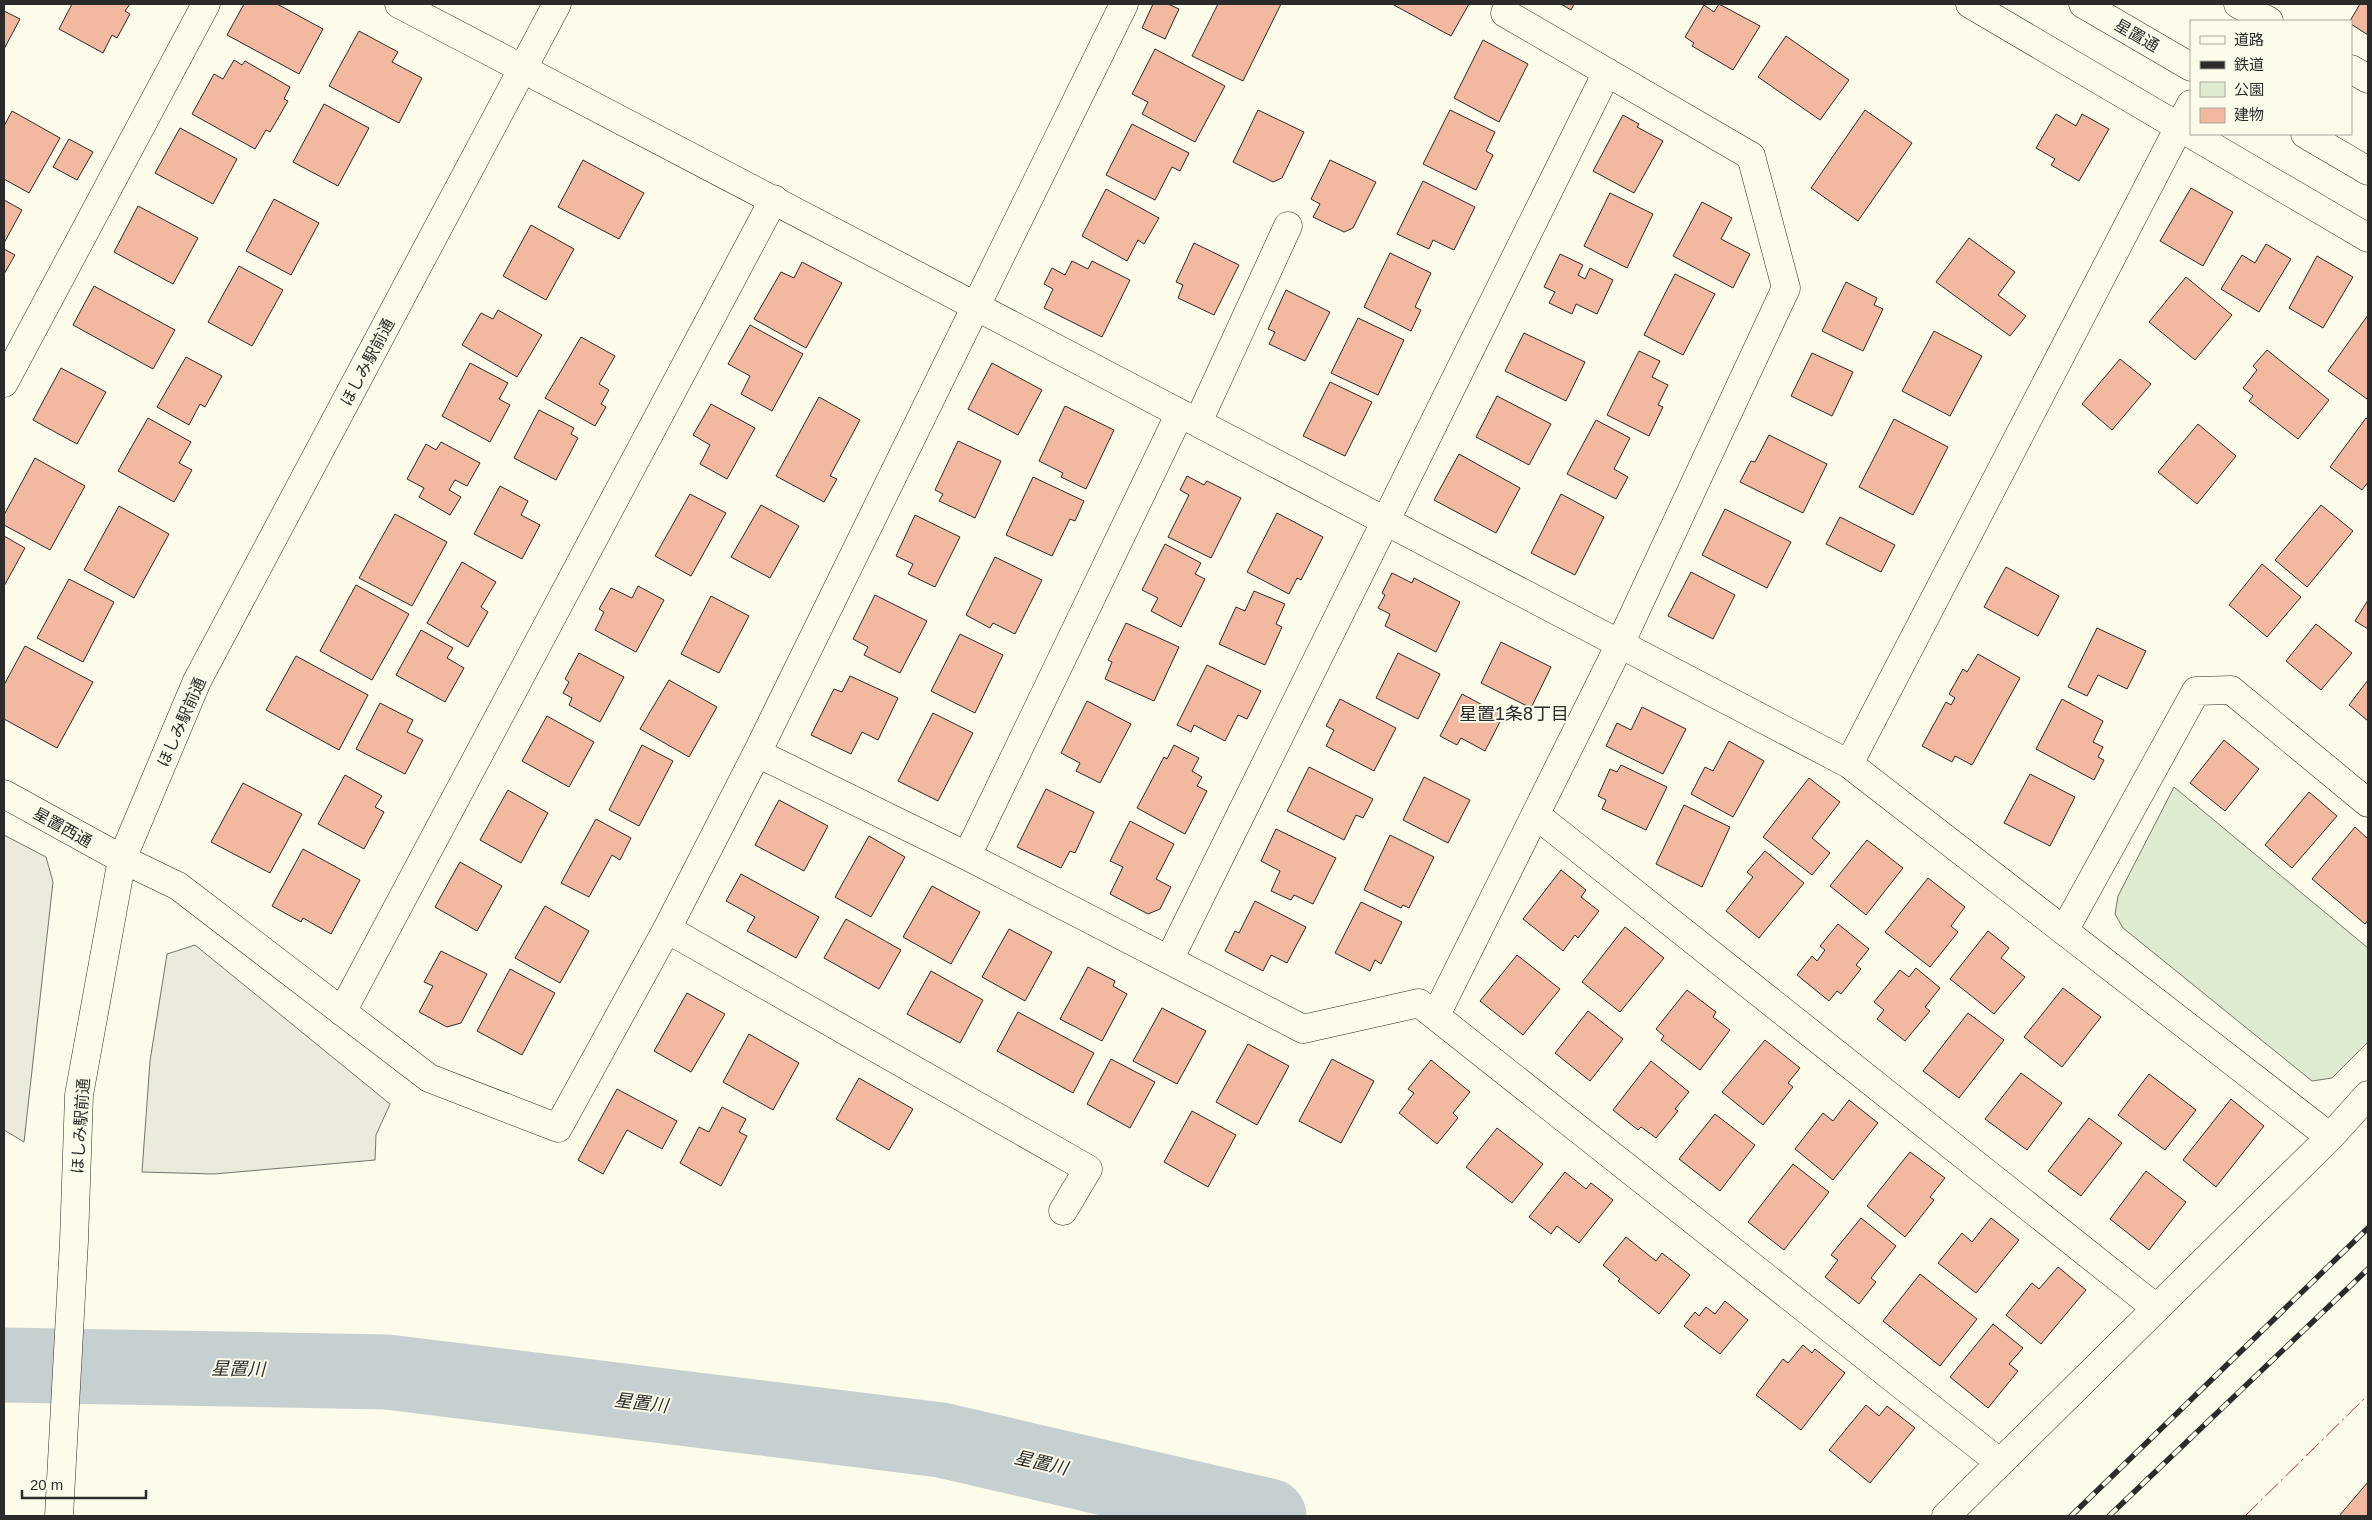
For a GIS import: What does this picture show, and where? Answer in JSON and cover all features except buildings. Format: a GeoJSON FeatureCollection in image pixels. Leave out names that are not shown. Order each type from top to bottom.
{"type":"FeatureCollection","features":[{"type":"Feature","properties":{"kind":"street"},"geometry":{"type":"LineString","coordinates":[[4,384],[206,4]]}},
{"type":"Feature","properties":{"kind":"street"},"geometry":{"type":"LineString","coordinates":[[399,4],[1849,764],[2330,1137]]}},
{"type":"Feature","properties":{"kind":"street","name":"ほしみ駅前通"},"geometry":{"type":"LineString","coordinates":[[59,1516],[74,1241],[79,1095],[122,859],[198,681],[557,4]]}},
{"type":"Feature","properties":{"kind":"street"},"geometry":{"type":"LineString","coordinates":[[1063,1212],[1088,1169],[667,929],[757,752],[1124,4]]}},
{"type":"Feature","properties":{"kind":"street"},"geometry":{"type":"LineString","coordinates":[[1849,764],[2185,116],[1970,4]]}},
{"type":"Feature","properties":{"kind":"street","name":"星置通"},"geometry":{"type":"LineString","coordinates":[[2083,4],[2190,66]]}},
{"type":"Feature","properties":{"kind":"street"},"geometry":{"type":"LineString","coordinates":[[2237,10],[2266,20]]}},
{"type":"Feature","properties":{"kind":"street"},"geometry":{"type":"LineString","coordinates":[[1436,1015],[1620,644],[1786,288],[1752,156],[1505,13]]}},
{"type":"Feature","properties":{"kind":"street"},"geometry":{"type":"LineString","coordinates":[[2352,70],[2368,79]]}},
{"type":"Feature","properties":{"kind":"street"},"geometry":{"type":"LineString","coordinates":[[1169,960],[1607,72]]}},
{"type":"Feature","properties":{"kind":"street"},"geometry":{"type":"LineString","coordinates":[[2214,135],[2368,238]]}},
{"type":"Feature","properties":{"kind":"street"},"geometry":{"type":"LineString","coordinates":[[2307,135],[2368,171]]}},
{"type":"Feature","properties":{"kind":"street"},"geometry":{"type":"LineString","coordinates":[[342,1012],[774,199]]}},
{"type":"Feature","properties":{"kind":"street"},"geometry":{"type":"LineString","coordinates":[[967,856],[1288,226]]}},
{"type":"Feature","properties":{"kind":"street"},"geometry":{"type":"LineString","coordinates":[[2064,931],[2196,691],[2231,690],[2368,803]]}},
{"type":"Feature","properties":{"kind":"street"},"geometry":{"type":"LineString","coordinates":[[757,752],[967,856],[1303,1029],[1419,1003],[1999,1462]]}},
{"type":"Feature","properties":{"kind":"street","name":"星置西通"},"geometry":{"type":"LineString","coordinates":[[4,794],[122,859],[178,886],[429,1078],[558,1128],[667,929]]}},
{"type":"Feature","properties":{"kind":"street"},"geometry":{"type":"LineString","coordinates":[[1536,815],[2156,1308]]}},
{"type":"Feature","properties":{"kind":"street"},"geometry":{"type":"LineString","coordinates":[[1946,1516],[2330,1137],[2368,1095]]}},
{"type":"Feature","properties":{"kind":"green space"},"geometry":{"type":"Polygon","coordinates":[[[2174,787],[2368,948],[2368,1042],[2332,1078],[2312,1081],[2123,928],[2115,914],[2118,896],[2174,787]]]}},
{"type":"Feature","properties":{"kind":"shaded area"},"geometry":{"type":"Polygon","coordinates":[[[4,835],[46,857],[53,882],[24,1142],[4,1130],[4,835]]]}},
{"type":"Feature","properties":{"kind":"shaded area"},"geometry":{"type":"Polygon","coordinates":[[[195,945],[390,1104],[376,1135],[375,1160],[214,1174],[142,1172],[150,1061],[167,954],[195,945]]]}},
{"type":"Feature","properties":{"kind":"waterway","name":"星置川"},"geometry":{"type":"LineString","coordinates":[[4,1365],[387,1372],[941,1440],[1269,1516]]}},
{"type":"Feature","properties":{"kind":"railway"},"geometry":{"type":"LineString","coordinates":[[2071,1516],[2368,1228]]}},
{"type":"Feature","properties":{"kind":"railway"},"geometry":{"type":"LineString","coordinates":[[2109,1516],[2368,1269]]}},
{"type":"Feature","properties":{"kind":"power"},"geometry":{"type":"LineString","coordinates":[[2245,1516],[2368,1395]]}},
{"type":"Feature","properties":{"kind":"district","name":"星置1条8丁目"},"geometry":{"type":"Point","coordinates":[1514,714]}}]}
